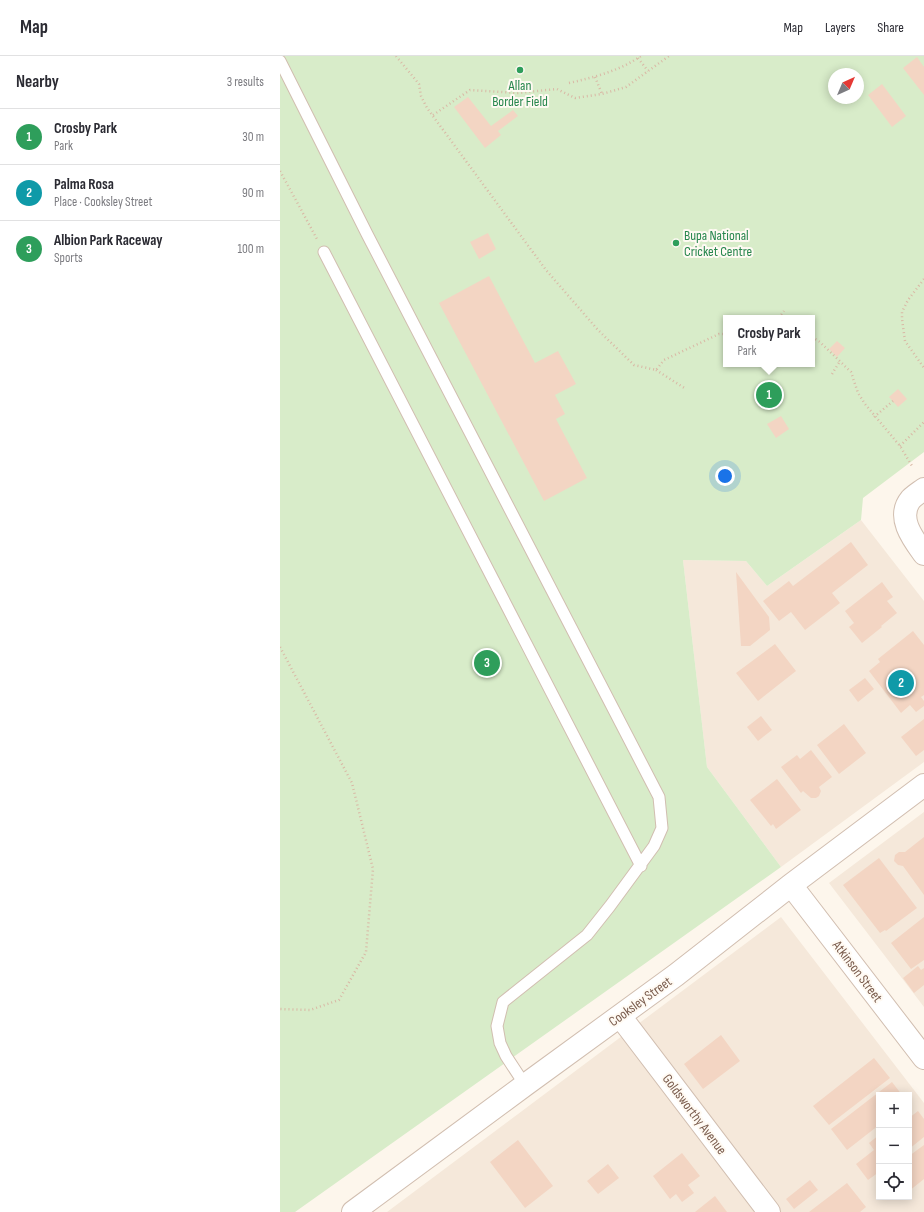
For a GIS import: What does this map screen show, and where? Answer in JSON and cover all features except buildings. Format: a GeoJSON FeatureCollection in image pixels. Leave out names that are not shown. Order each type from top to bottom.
{"type":"FeatureCollection","features":[{"type":"Feature","properties":{"kind":"street"},"geometry":{"type":"LineString","coordinates":[[924,489],[911,498],[906,512],[907,528],[924,554]]}},
{"type":"Feature","properties":{"kind":"street","name":"Cooksley Street"},"geometry":{"type":"LineString","coordinates":[[353,1212],[676,975],[791,885],[924,785]]}},
{"type":"Feature","properties":{"kind":"street","name":"Atkinson Street"},"geometry":{"type":"LineString","coordinates":[[791,885],[924,1058]]}},
{"type":"Feature","properties":{"kind":"street","name":"Goldsworthy Avenue"},"geometry":{"type":"LineString","coordinates":[[620,1016],[769,1212]]}},
{"type":"Feature","properties":{"kind":"lane"},"geometry":{"type":"LineString","coordinates":[[280,61],[370,241],[659,797],[662,828],[654,846],[641,866],[587,935],[503,1002],[497,1026],[500,1043],[506,1056],[525,1085]]}},
{"type":"Feature","properties":{"kind":"lane"},"geometry":{"type":"LineString","coordinates":[[324,252],[641,866]]}},
{"type":"Feature","properties":{"kind":"path"},"geometry":{"type":"LineString","coordinates":[[396,56],[419,84],[421,96],[432,115],[551,276],[598,330],[634,365],[656,370],[686,389]]}},
{"type":"Feature","properties":{"kind":"path"},"geometry":{"type":"LineString","coordinates":[[432,115],[470,90],[518,93],[557,89],[575,98],[602,94],[626,87],[669,56]]}},
{"type":"Feature","properties":{"kind":"path"},"geometry":{"type":"LineString","coordinates":[[569,83],[595,77],[626,66],[640,57],[648,72]]}},
{"type":"Feature","properties":{"kind":"path"},"geometry":{"type":"LineString","coordinates":[[595,77],[602,94]]}},
{"type":"Feature","properties":{"kind":"path"},"geometry":{"type":"LineString","coordinates":[[280,171],[324,252]]}},
{"type":"Feature","properties":{"kind":"path"},"geometry":{"type":"LineString","coordinates":[[924,279],[908,300],[902,312],[905,341],[924,368]]}},
{"type":"Feature","properties":{"kind":"path"},"geometry":{"type":"LineString","coordinates":[[781,315],[784,311]]}},
{"type":"Feature","properties":{"kind":"path"},"geometry":{"type":"LineString","coordinates":[[656,370],[664,360],[719,334],[723,334]]}},
{"type":"Feature","properties":{"kind":"path"},"geometry":{"type":"LineString","coordinates":[[815,339],[851,372],[858,393],[874,416],[900,446],[912,466]]}},
{"type":"Feature","properties":{"kind":"path"},"geometry":{"type":"LineString","coordinates":[[832,374],[840,361]]}},
{"type":"Feature","properties":{"kind":"path"},"geometry":{"type":"LineString","coordinates":[[874,416],[893,401]]}},
{"type":"Feature","properties":{"kind":"path"},"geometry":{"type":"LineString","coordinates":[[900,446],[924,422]]}},
{"type":"Feature","properties":{"kind":"path"},"geometry":{"type":"LineString","coordinates":[[280,647],[352,783],[373,869],[366,952],[339,1000],[310,1010],[280,1009]]}},
{"type":"Feature","properties":{"kind":"shaded area"},"geometry":{"type":"Polygon","coordinates":[[[861,520],[924,601],[924,762],[781,867],[707,767],[683,560],[746,561],[767,586],[861,520]]]}},
{"type":"Feature","properties":{"kind":"shaded area"},"geometry":{"type":"Polygon","coordinates":[[[924,812],[924,1007],[829,883],[924,812]]]}},
{"type":"Feature","properties":{"kind":"shaded area"},"geometry":{"type":"Polygon","coordinates":[[[781,917],[924,1103],[924,1212],[387,1212],[781,917]]]}},
{"type":"Feature","properties":{"kind":"green space"},"geometry":{"type":"Polygon","coordinates":[[[280,56],[924,56],[924,452],[863,498],[861,520],[767,586],[746,561],[683,560],[707,767],[781,867],[295,1212],[280,1212],[280,56]]]}},
{"type":"Feature","properties":{"kind":"place","name":"Allan Border Field"},"geometry":{"type":"Point","coordinates":[520,70]}},
{"type":"Feature","properties":{"kind":"place","name":"Bupa National Cricket Centre"},"geometry":{"type":"Point","coordinates":[676,243]}},
{"type":"Feature","properties":{"kind":"place","name":"Crosby Park"},"geometry":{"type":"Point","coordinates":[769,395]}},
{"type":"Feature","properties":{"kind":"place","name":"Albion Park Raceway"},"geometry":{"type":"Point","coordinates":[487,663]}},
{"type":"Feature","properties":{"kind":"place","name":"Palma Rosa"},"geometry":{"type":"Point","coordinates":[901,683]}}]}
